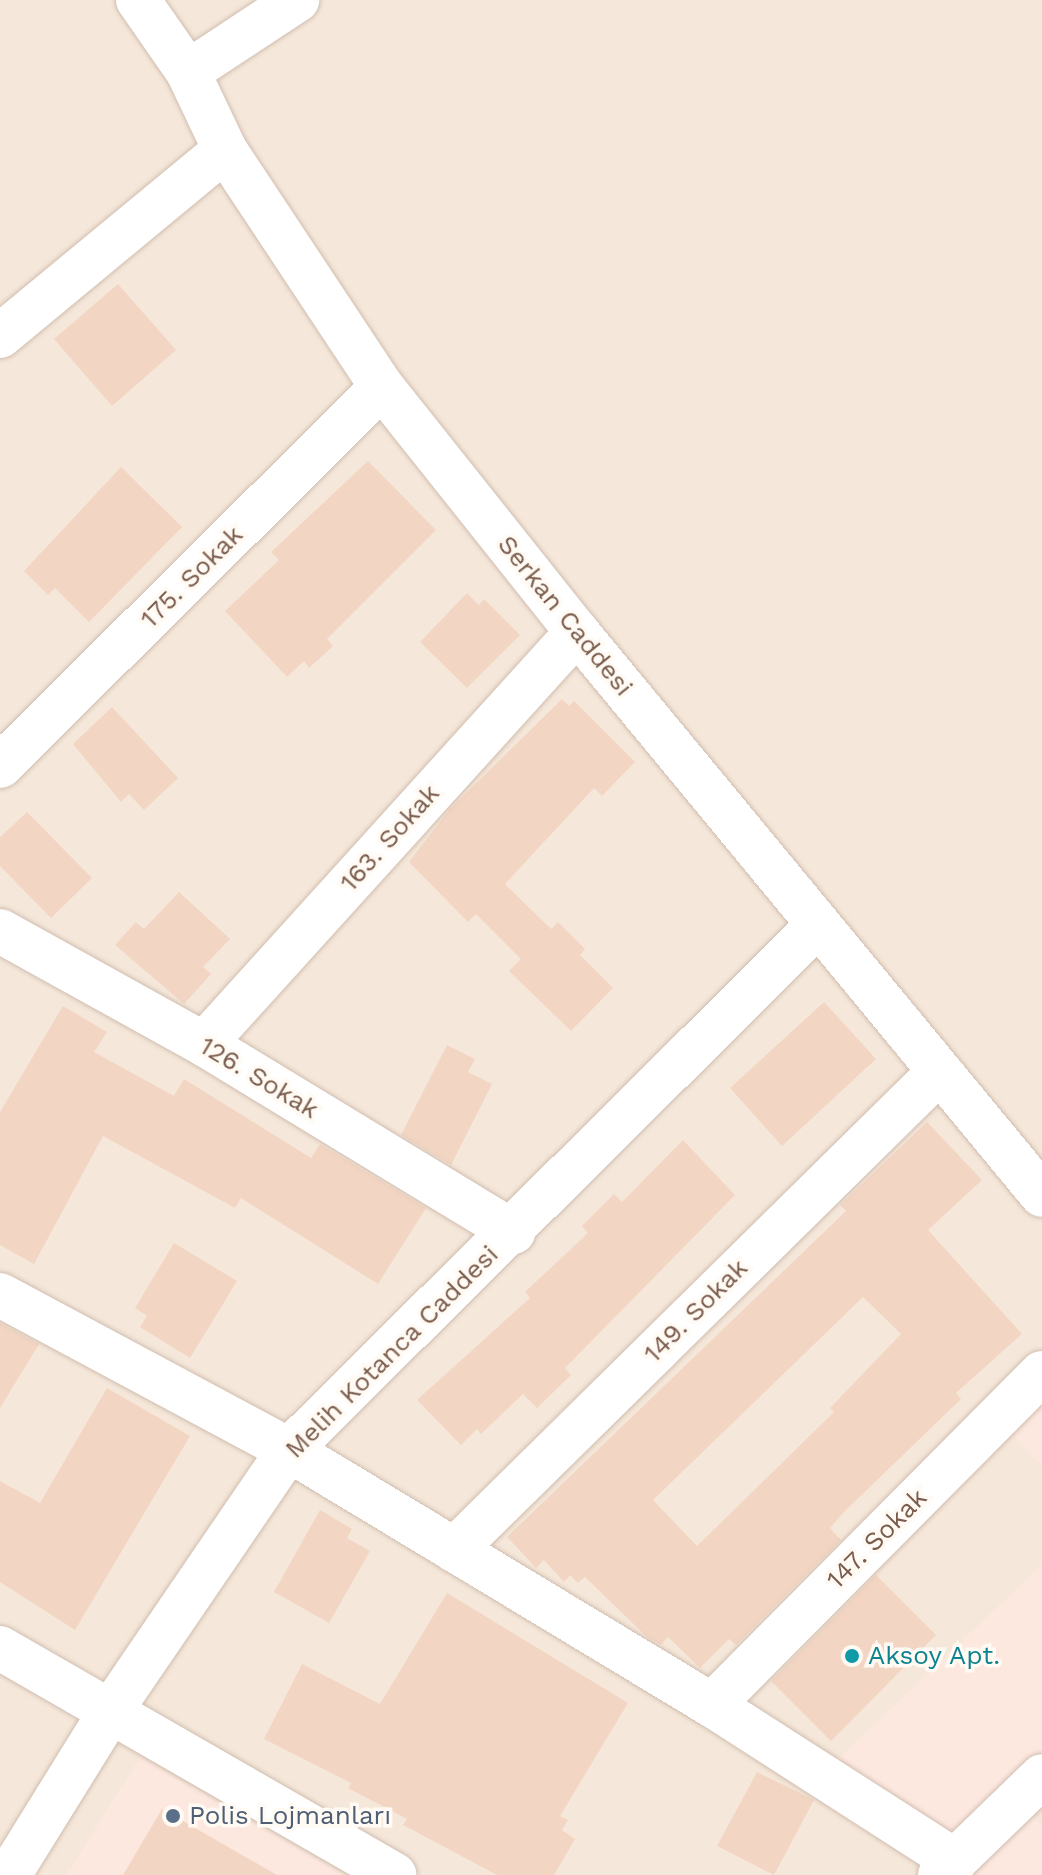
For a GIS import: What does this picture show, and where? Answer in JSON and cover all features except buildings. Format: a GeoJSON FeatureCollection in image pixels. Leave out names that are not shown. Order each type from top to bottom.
{"type":"FeatureCollection","features":[{"type":"Feature","properties":{"kind":"street","name":"Serkan Caddesi"},"geometry":{"type":"LineString","coordinates":[[138,0],[188,72],[225,150],[382,387],[817,926],[1042,1195]]}},
{"type":"Feature","properties":{"kind":"street"},"geometry":{"type":"LineString","coordinates":[[188,72],[297,0]]}},
{"type":"Feature","properties":{"kind":"street"},"geometry":{"type":"LineString","coordinates":[[1,334],[225,150]]}},
{"type":"Feature","properties":{"kind":"street","name":"175. Sokak"},"geometry":{"type":"LineString","coordinates":[[0,766],[382,387]]}},
{"type":"Feature","properties":{"kind":"street","name":"163. Sokak"},"geometry":{"type":"LineString","coordinates":[[204,1044],[577,632]]}},
{"type":"Feature","properties":{"kind":"street","name":"Melih Kotanca Caddesi"},"geometry":{"type":"LineString","coordinates":[[9,1875],[110,1712],[289,1450],[513,1232],[817,926]]}},
{"type":"Feature","properties":{"kind":"street","name":"126. Sokak"},"geometry":{"type":"LineString","coordinates":[[0,931],[204,1044],[513,1232]]}},
{"type":"Feature","properties":{"kind":"street","name":"149. Sokak"},"geometry":{"type":"LineString","coordinates":[[454,1550],[939,1072]]}},
{"type":"Feature","properties":{"kind":"street"},"geometry":{"type":"LineString","coordinates":[[0,1295],[289,1450],[712,1705],[948,1868],[1042,1776]]}},
{"type":"Feature","properties":{"kind":"street","name":"147. Sokak"},"geometry":{"type":"LineString","coordinates":[[712,1705],[1042,1373]]}},
{"type":"Feature","properties":{"kind":"street"},"geometry":{"type":"LineString","coordinates":[[0,1648],[394,1875]]}},
{"type":"Feature","properties":{"kind":"shaded area"},"geometry":{"type":"Polygon","coordinates":[[[0,0],[1042,0],[1042,1875],[0,1875],[0,0]]]}},
{"type":"Feature","properties":{"kind":"shaded area"},"geometry":{"type":"Polygon","coordinates":[[[1042,1398],[1042,1466],[1008,1430],[1042,1398]]]}},
{"type":"Feature","properties":{"kind":"shaded area"},"geometry":{"type":"Polygon","coordinates":[[[1042,1565],[1042,1753],[963,1828],[946,1832],[834,1763],[1042,1565]]]}},
{"type":"Feature","properties":{"kind":"shaded area","name":"Polis Lojmanları"},"geometry":{"type":"Polygon","coordinates":[[[140,1757],[345,1875],[67,1875],[140,1757]]]}},
{"type":"Feature","properties":{"kind":"shaded area"},"geometry":{"type":"Polygon","coordinates":[[[1032,1815],[1042,1826],[1042,1875],[972,1875],[1032,1815]]]}},
{"type":"Feature","properties":{"kind":"place","name":"Aksoy Apt."},"geometry":{"type":"Point","coordinates":[852,1656]}},
{"type":"Feature","properties":{"kind":"place","name":"Polis Lojmanları"},"geometry":{"type":"Point","coordinates":[173,1816]}}]}
